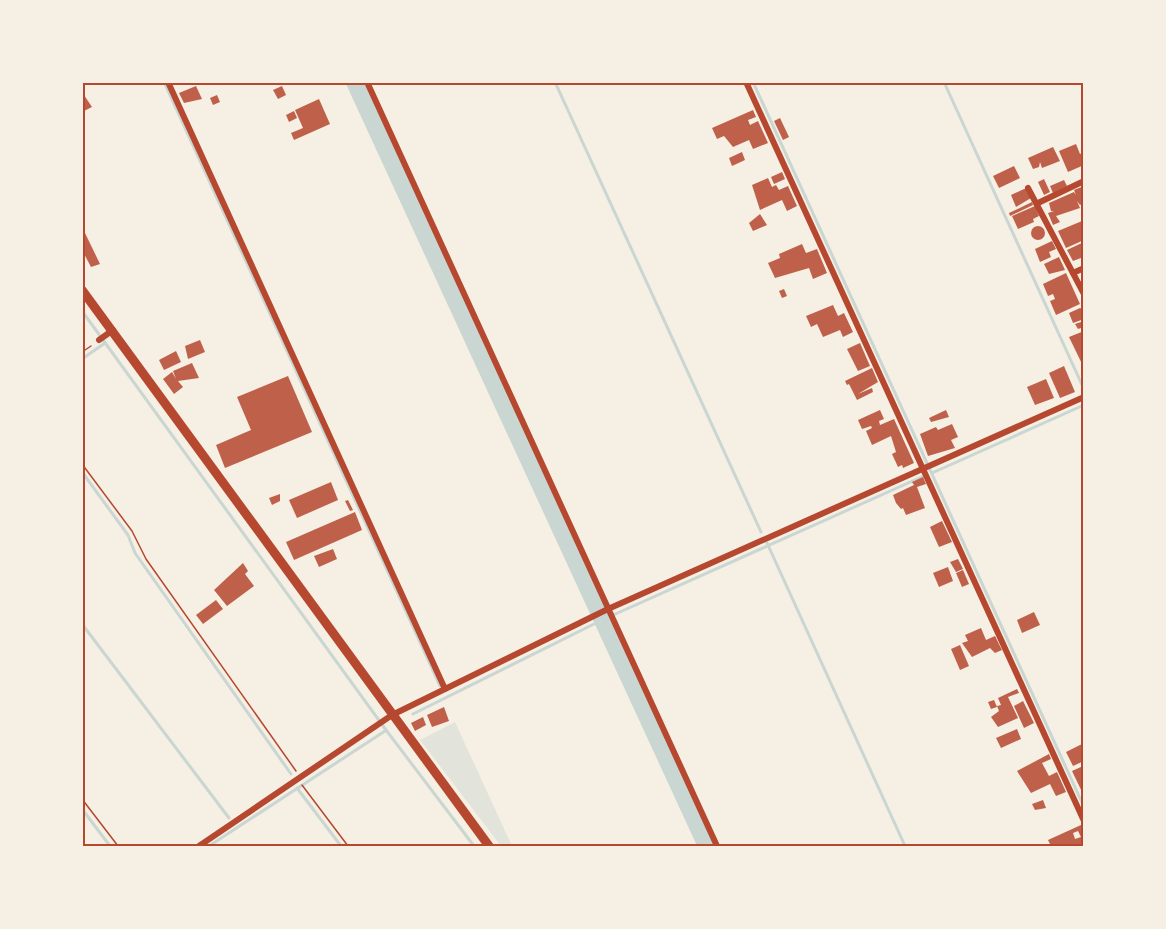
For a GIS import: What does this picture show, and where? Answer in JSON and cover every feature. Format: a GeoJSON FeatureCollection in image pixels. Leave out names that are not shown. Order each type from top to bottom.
{"type":"FeatureCollection","features":[{"type":"Feature","properties":{"kind":"main road"},"geometry":{"type":"LineString","coordinates":[[82,290],[106,335],[489,846]]}},
{"type":"Feature","properties":{"kind":"street"},"geometry":{"type":"LineString","coordinates":[[168,82],[445,689]]}},
{"type":"Feature","properties":{"kind":"street"},"geometry":{"type":"LineString","coordinates":[[367,82],[717,846]]}},
{"type":"Feature","properties":{"kind":"street"},"geometry":{"type":"LineString","coordinates":[[746,82],[927,470],[1083,821]]}},
{"type":"Feature","properties":{"kind":"street"},"geometry":{"type":"LineString","coordinates":[[1038,203],[1083,182]]}},
{"type":"Feature","properties":{"kind":"street"},"geometry":{"type":"LineString","coordinates":[[1029,188],[1083,294]]}},
{"type":"Feature","properties":{"kind":"street"},"geometry":{"type":"LineString","coordinates":[[1073,273],[1083,268]]}},
{"type":"Feature","properties":{"kind":"street"},"geometry":{"type":"LineString","coordinates":[[199,846],[392,715],[593,616],[609,613],[1083,397]]}},
{"type":"Feature","properties":{"kind":"path"},"geometry":{"type":"LineString","coordinates":[[82,352],[106,335]]}},
{"type":"Feature","properties":{"kind":"path"},"geometry":{"type":"LineString","coordinates":[[82,464],[132,531],[146,559],[300,777]]}},
{"type":"Feature","properties":{"kind":"path"},"geometry":{"type":"LineString","coordinates":[[303,787],[348,846]]}},
{"type":"Feature","properties":{"kind":"path"},"geometry":{"type":"LineString","coordinates":[[82,800],[118,846]]}},
{"type":"Feature","properties":{"kind":"shaded area"},"geometry":{"type":"Polygon","coordinates":[[[455,722],[512,846],[501,846],[420,740],[455,722]]]}},
{"type":"Feature","properties":{"kind":"building"},"geometry":{"type":"Polygon","coordinates":[[[196,86],[202,99],[184,103],[179,93],[196,86]]]}},
{"type":"Feature","properties":{"kind":"building"},"geometry":{"type":"Polygon","coordinates":[[[282,86],[286,95],[278,99],[273,90],[282,86]]]}},
{"type":"Feature","properties":{"kind":"building"},"geometry":{"type":"Polygon","coordinates":[[[82,92],[92,107],[84,111],[82,107],[82,92]]]}},
{"type":"Feature","properties":{"kind":"building"},"geometry":{"type":"Polygon","coordinates":[[[217,95],[220,102],[213,105],[210,98],[217,95]]]}},
{"type":"Feature","properties":{"kind":"building"},"geometry":{"type":"Polygon","coordinates":[[[319,99],[330,124],[294,140],[291,133],[303,128],[295,110],[319,99]]]}},
{"type":"Feature","properties":{"kind":"building"},"geometry":{"type":"Polygon","coordinates":[[[753,110],[756,117],[748,120],[750,125],[758,121],[768,143],[753,149],[749,140],[733,147],[724,136],[717,139],[712,128],[753,110]]]}},
{"type":"Feature","properties":{"kind":"building"},"geometry":{"type":"Polygon","coordinates":[[[294,111],[297,118],[289,122],[286,115],[294,111]]]}},
{"type":"Feature","properties":{"kind":"building"},"geometry":{"type":"Polygon","coordinates":[[[780,118],[789,137],[783,140],[774,121],[780,118]]]}},
{"type":"Feature","properties":{"kind":"building"},"geometry":{"type":"Polygon","coordinates":[[[1076,144],[1080,154],[1084,152],[1084,165],[1068,172],[1059,151],[1076,144]]]}},
{"type":"Feature","properties":{"kind":"building"},"geometry":{"type":"Polygon","coordinates":[[[1053,147],[1060,161],[1042,168],[1040,162],[1039,167],[1033,169],[1028,158],[1053,147]]]}},
{"type":"Feature","properties":{"kind":"building"},"geometry":{"type":"Polygon","coordinates":[[[742,152],[745,160],[732,166],[729,158],[742,152]]]}},
{"type":"Feature","properties":{"kind":"building"},"geometry":{"type":"Polygon","coordinates":[[[1014,166],[1020,178],[999,188],[993,176],[1014,166]]]}},
{"type":"Feature","properties":{"kind":"building"},"geometry":{"type":"Polygon","coordinates":[[[782,172],[785,179],[774,184],[771,177],[782,172]]]}},
{"type":"Feature","properties":{"kind":"building"},"geometry":{"type":"Polygon","coordinates":[[[768,178],[772,187],[776,185],[779,190],[788,186],[797,206],[787,211],[782,200],[760,210],[752,185],[768,178]]]}},
{"type":"Feature","properties":{"kind":"building"},"geometry":{"type":"Polygon","coordinates":[[[1044,179],[1050,192],[1044,195],[1038,182],[1044,179]]]}},
{"type":"Feature","properties":{"kind":"building"},"geometry":{"type":"Polygon","coordinates":[[[1064,180],[1067,186],[1053,193],[1050,186],[1064,180]]]}},
{"type":"Feature","properties":{"kind":"building"},"geometry":{"type":"Polygon","coordinates":[[[1084,186],[1084,203],[1080,205],[1077,201],[1080,208],[1056,216],[1060,222],[1053,225],[1048,213],[1054,211],[1051,211],[1049,203],[1074,192],[1076,195],[1074,190],[1084,186]]]}},
{"type":"Feature","properties":{"kind":"building"},"geometry":{"type":"Polygon","coordinates":[[[1027,189],[1031,198],[1016,207],[1011,195],[1027,189]]]}},
{"type":"Feature","properties":{"kind":"building"},"geometry":{"type":"Polygon","coordinates":[[[1032,202],[1033,205],[1010,216],[1009,213],[1032,202]]]}},
{"type":"Feature","properties":{"kind":"building"},"geometry":{"type":"Polygon","coordinates":[[[1035,206],[1039,216],[1033,219],[1034,222],[1018,229],[1012,216],[1035,206]]]}},
{"type":"Feature","properties":{"kind":"building"},"geometry":{"type":"Polygon","coordinates":[[[760,214],[767,225],[753,231],[749,223],[760,214]]]}},
{"type":"Feature","properties":{"kind":"building"},"geometry":{"type":"Polygon","coordinates":[[[1082,221],[1084,240],[1066,248],[1058,231],[1082,221]]]}},
{"type":"Feature","properties":{"kind":"building"},"geometry":{"type":"Polygon","coordinates":[[[1035,226],[1041,226],[1045,233],[1041,240],[1035,240],[1031,236],[1031,230],[1035,226]]]}},
{"type":"Feature","properties":{"kind":"building"},"geometry":{"type":"Polygon","coordinates":[[[85,233],[100,264],[91,267],[82,250],[82,234],[85,233]]]}},
{"type":"Feature","properties":{"kind":"building"},"geometry":{"type":"Polygon","coordinates":[[[1052,241],[1056,249],[1049,252],[1051,257],[1040,262],[1035,249],[1052,241]]]}},
{"type":"Feature","properties":{"kind":"building"},"geometry":{"type":"Polygon","coordinates":[[[1084,242],[1084,263],[1081,258],[1073,261],[1067,250],[1084,242]]]}},
{"type":"Feature","properties":{"kind":"building"},"geometry":{"type":"Polygon","coordinates":[[[802,244],[806,253],[817,249],[827,273],[813,279],[809,268],[775,278],[768,263],[780,258],[779,254],[802,244]]]}},
{"type":"Feature","properties":{"kind":"building"},"geometry":{"type":"Polygon","coordinates":[[[1059,257],[1065,270],[1049,274],[1044,264],[1059,257]]]}},
{"type":"Feature","properties":{"kind":"building"},"geometry":{"type":"Polygon","coordinates":[[[1066,273],[1080,304],[1056,315],[1050,301],[1055,299],[1053,294],[1048,296],[1043,284],[1066,273]]]}},
{"type":"Feature","properties":{"kind":"building"},"geometry":{"type":"Polygon","coordinates":[[[784,289],[787,296],[782,298],[779,291],[784,289]]]}},
{"type":"Feature","properties":{"kind":"building"},"geometry":{"type":"Polygon","coordinates":[[[833,305],[838,316],[844,313],[853,332],[843,337],[840,330],[823,337],[817,324],[811,327],[806,316],[833,305]]]}},
{"type":"Feature","properties":{"kind":"building"},"geometry":{"type":"Polygon","coordinates":[[[1080,308],[1084,310],[1084,319],[1073,323],[1069,313],[1080,308]]]}},
{"type":"Feature","properties":{"kind":"building"},"geometry":{"type":"Polygon","coordinates":[[[1084,321],[1084,327],[1078,329],[1075,324],[1084,321]]]}},
{"type":"Feature","properties":{"kind":"building"},"geometry":{"type":"Polygon","coordinates":[[[1084,331],[1084,368],[1069,337],[1084,331]]]}},
{"type":"Feature","properties":{"kind":"building"},"geometry":{"type":"Polygon","coordinates":[[[200,340],[205,352],[188,359],[185,346],[200,340]]]}},
{"type":"Feature","properties":{"kind":"building"},"geometry":{"type":"Polygon","coordinates":[[[860,343],[870,366],[858,371],[847,349],[860,343]]]}},
{"type":"Feature","properties":{"kind":"building"},"geometry":{"type":"Polygon","coordinates":[[[176,351],[181,362],[164,370],[159,360],[176,351]]]}},
{"type":"Feature","properties":{"kind":"building"},"geometry":{"type":"Polygon","coordinates":[[[192,363],[199,378],[178,381],[183,387],[174,394],[163,379],[172,372],[176,379],[173,371],[192,363]]]}},
{"type":"Feature","properties":{"kind":"building"},"geometry":{"type":"Polygon","coordinates":[[[1064,366],[1075,392],[1060,398],[1049,373],[1064,366]]]}},
{"type":"Feature","properties":{"kind":"building"},"geometry":{"type":"Polygon","coordinates":[[[872,368],[878,382],[858,394],[872,388],[873,392],[857,400],[845,381],[872,368]]]}},
{"type":"Feature","properties":{"kind":"building"},"geometry":{"type":"Polygon","coordinates":[[[288,376],[312,432],[225,468],[216,445],[251,430],[237,397],[288,376]]]}},
{"type":"Feature","properties":{"kind":"building"},"geometry":{"type":"Polygon","coordinates":[[[1046,379],[1054,398],[1035,405],[1027,387],[1046,379]]]}},
{"type":"Feature","properties":{"kind":"building"},"geometry":{"type":"Polygon","coordinates":[[[880,410],[884,419],[879,421],[880,425],[894,419],[914,463],[903,468],[902,465],[898,467],[892,454],[896,452],[891,436],[872,445],[866,431],[872,428],[871,426],[862,429],[858,420],[880,410]]]}},
{"type":"Feature","properties":{"kind":"building"},"geometry":{"type":"Polygon","coordinates":[[[946,410],[949,417],[931,422],[929,418],[946,410]]]}},
{"type":"Feature","properties":{"kind":"building"},"geometry":{"type":"Polygon","coordinates":[[[952,424],[958,437],[951,440],[955,448],[928,456],[920,434],[936,427],[938,430],[952,424]]]}},
{"type":"Feature","properties":{"kind":"building"},"geometry":{"type":"Polygon","coordinates":[[[923,477],[926,484],[917,487],[925,508],[906,515],[903,508],[901,509],[896,503],[893,495],[914,485],[912,482],[923,477]]]}},
{"type":"Feature","properties":{"kind":"building"},"geometry":{"type":"Polygon","coordinates":[[[331,482],[338,500],[297,518],[289,500],[331,482]]]}},
{"type":"Feature","properties":{"kind":"building"},"geometry":{"type":"Polygon","coordinates":[[[280,494],[280,501],[272,505],[269,498],[280,494]]]}},
{"type":"Feature","properties":{"kind":"building"},"geometry":{"type":"Polygon","coordinates":[[[348,500],[353,510],[350,511],[345,501],[348,500]]]}},
{"type":"Feature","properties":{"kind":"building"},"geometry":{"type":"Polygon","coordinates":[[[355,512],[362,530],[294,560],[286,542],[355,512]]]}},
{"type":"Feature","properties":{"kind":"building"},"geometry":{"type":"Polygon","coordinates":[[[942,521],[952,542],[939,547],[930,527],[942,521]]]}},
{"type":"Feature","properties":{"kind":"building"},"geometry":{"type":"Polygon","coordinates":[[[333,549],[337,559],[319,567],[314,556],[333,549]]]}},
{"type":"Feature","properties":{"kind":"building"},"geometry":{"type":"Polygon","coordinates":[[[958,559],[963,569],[956,572],[950,562],[958,559]]]}},
{"type":"Feature","properties":{"kind":"building"},"geometry":{"type":"Polygon","coordinates":[[[243,563],[248,571],[245,574],[254,586],[227,606],[214,590],[243,563]]]}},
{"type":"Feature","properties":{"kind":"building"},"geometry":{"type":"Polygon","coordinates":[[[948,567],[953,581],[939,587],[933,573],[948,567]]]}},
{"type":"Feature","properties":{"kind":"building"},"geometry":{"type":"Polygon","coordinates":[[[963,570],[969,584],[962,587],[956,573],[963,570]]]}},
{"type":"Feature","properties":{"kind":"building"},"geometry":{"type":"Polygon","coordinates":[[[216,600],[223,609],[203,624],[196,615],[216,600]]]}},
{"type":"Feature","properties":{"kind":"building"},"geometry":{"type":"Polygon","coordinates":[[[1034,612],[1040,625],[1022,633],[1017,620],[1034,612]]]}},
{"type":"Feature","properties":{"kind":"building"},"geometry":{"type":"Polygon","coordinates":[[[981,628],[986,640],[995,636],[1002,650],[995,653],[990,648],[972,657],[962,643],[968,641],[965,635],[981,628]]]}},
{"type":"Feature","properties":{"kind":"building"},"geometry":{"type":"Polygon","coordinates":[[[960,645],[969,666],[960,670],[951,649],[960,645]]]}},
{"type":"Feature","properties":{"kind":"building"},"geometry":{"type":"Polygon","coordinates":[[[1017,689],[1019,693],[1008,697],[1018,718],[998,727],[991,717],[999,711],[997,706],[1001,705],[998,698],[1017,689]]]}},
{"type":"Feature","properties":{"kind":"building"},"geometry":{"type":"Polygon","coordinates":[[[994,700],[997,707],[991,709],[988,702],[994,700]]]}},
{"type":"Feature","properties":{"kind":"building"},"geometry":{"type":"Polygon","coordinates":[[[1023,701],[1034,723],[1024,728],[1014,706],[1023,701]]]}},
{"type":"Feature","properties":{"kind":"building"},"geometry":{"type":"Polygon","coordinates":[[[444,707],[449,721],[432,727],[427,715],[444,707]]]}},
{"type":"Feature","properties":{"kind":"building"},"geometry":{"type":"Polygon","coordinates":[[[423,717],[426,725],[415,731],[411,723],[423,717]]]}},
{"type":"Feature","properties":{"kind":"building"},"geometry":{"type":"Polygon","coordinates":[[[1017,729],[1021,739],[1001,748],[996,738],[1017,729]]]}},
{"type":"Feature","properties":{"kind":"building"},"geometry":{"type":"Polygon","coordinates":[[[1084,743],[1084,761],[1073,766],[1066,752],[1084,743]]]}},
{"type":"Feature","properties":{"kind":"building"},"geometry":{"type":"Polygon","coordinates":[[[1049,754],[1051,759],[1042,763],[1049,776],[1057,772],[1066,792],[1056,796],[1050,784],[1031,793],[1017,771],[1049,754]]]}},
{"type":"Feature","properties":{"kind":"building"},"geometry":{"type":"Polygon","coordinates":[[[1084,767],[1084,796],[1072,771],[1084,767]]]}},
{"type":"Feature","properties":{"kind":"building"},"geometry":{"type":"Polygon","coordinates":[[[1043,800],[1046,808],[1035,810],[1032,804],[1043,800]]]}},
{"type":"Feature","properties":{"kind":"building"},"geometry":{"type":"Polygon","coordinates":[[[1081,825],[1084,846],[1051,846],[1048,840],[1081,825]],[[1078,831],[1073,833],[1075,839],[1081,837],[1078,831]]]}},
{"type":"Feature","properties":{"kind":"waterway"},"geometry":{"type":"LineString","coordinates":[[164,82],[440,686]]}},
{"type":"Feature","properties":{"kind":"waterway"},"geometry":{"type":"LineString","coordinates":[[355,82],[707,846]]}},
{"type":"Feature","properties":{"kind":"waterway"},"geometry":{"type":"LineString","coordinates":[[555,82],[761,532]]}},
{"type":"Feature","properties":{"kind":"waterway"},"geometry":{"type":"LineString","coordinates":[[753,82],[1084,807]]}},
{"type":"Feature","properties":{"kind":"waterway"},"geometry":{"type":"LineString","coordinates":[[944,82],[1083,387]]}},
{"type":"Feature","properties":{"kind":"waterway"},"geometry":{"type":"LineString","coordinates":[[82,311],[386,730],[474,846]]}},
{"type":"Feature","properties":{"kind":"waterway"},"geometry":{"type":"LineString","coordinates":[[82,359],[105,343]]}},
{"type":"Feature","properties":{"kind":"waterway"},"geometry":{"type":"LineString","coordinates":[[932,473],[1084,405]]}},
{"type":"Feature","properties":{"kind":"waterway"},"geometry":{"type":"LineString","coordinates":[[82,472],[128,535],[135,553],[291,774]]}},
{"type":"Feature","properties":{"kind":"waterway"},"geometry":{"type":"LineString","coordinates":[[413,714],[602,620],[926,475]]}},
{"type":"Feature","properties":{"kind":"waterway"},"geometry":{"type":"LineString","coordinates":[[767,543],[905,846]]}},
{"type":"Feature","properties":{"kind":"waterway"},"geometry":{"type":"LineString","coordinates":[[82,624],[229,818]]}},
{"type":"Feature","properties":{"kind":"waterway"},"geometry":{"type":"LineString","coordinates":[[209,846],[385,731]]}},
{"type":"Feature","properties":{"kind":"waterway"},"geometry":{"type":"LineString","coordinates":[[297,788],[341,846]]}},
{"type":"Feature","properties":{"kind":"waterway"},"geometry":{"type":"LineString","coordinates":[[82,809],[110,846]]}}]}
